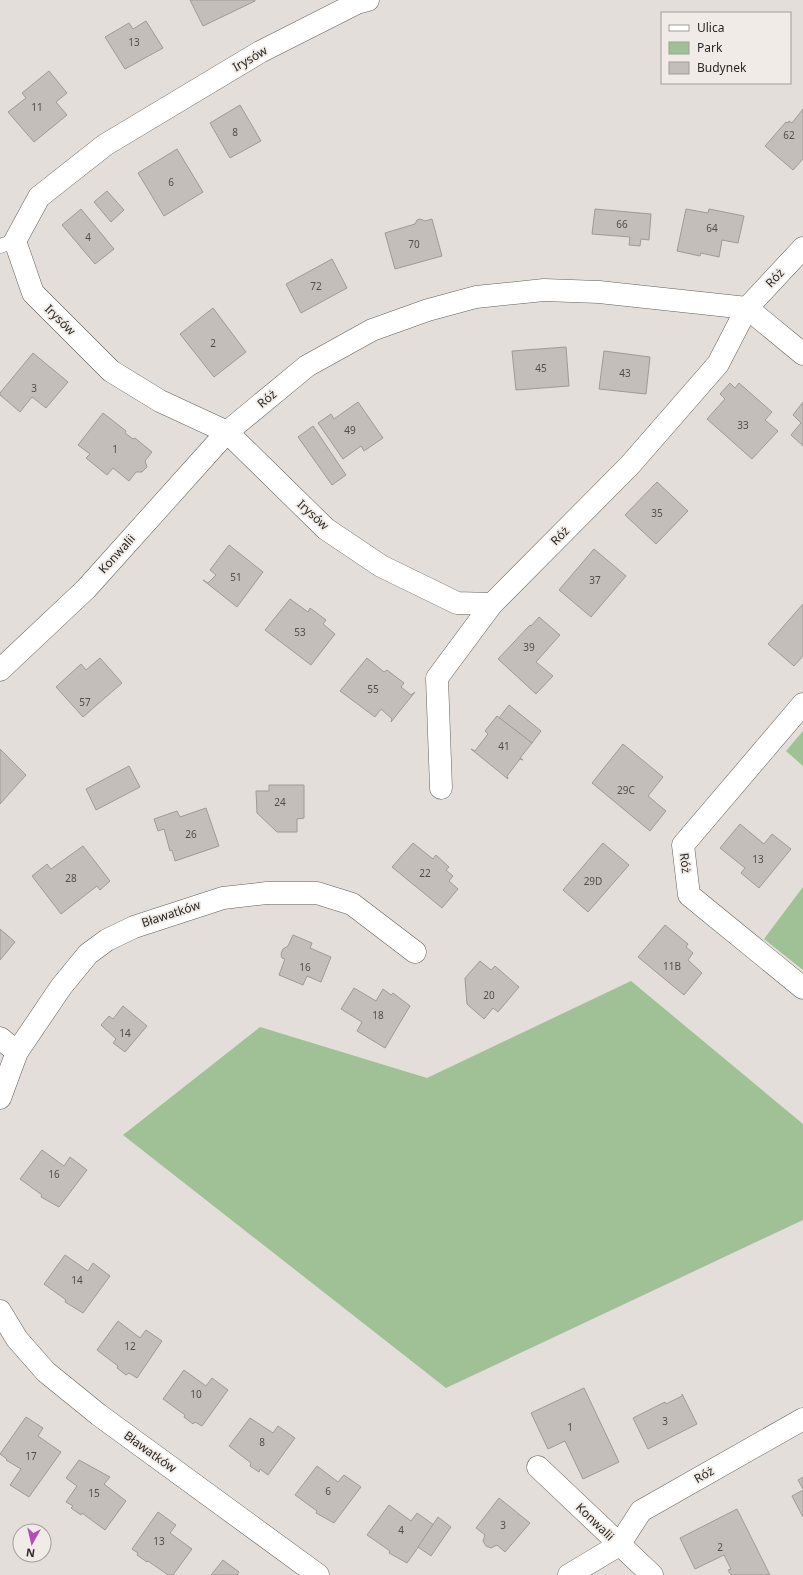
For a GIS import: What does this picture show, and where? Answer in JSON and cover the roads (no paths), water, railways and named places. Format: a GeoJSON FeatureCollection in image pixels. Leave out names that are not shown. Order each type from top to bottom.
{"type":"FeatureCollection","features":[{"type":"Feature","properties":{"kind":"street","name":"Irysów"},"geometry":{"type":"LineString","coordinates":[[368,0],[357,3],[260,52],[105,145],[39,197],[7,243],[33,293],[111,371],[160,401],[227,432],[326,529],[382,566],[457,602],[492,604]]}},
{"type":"Feature","properties":{"kind":"street","name":"Róż"},"geometry":{"type":"LineString","coordinates":[[441,788],[438,678],[492,604],[630,465],[718,364],[747,308],[803,248]]}},
{"type":"Feature","properties":{"kind":"street","name":"Róż"},"geometry":{"type":"LineString","coordinates":[[227,432],[306,366],[372,330],[428,310],[476,297],[544,290],[575,291],[634,295],[747,308]]}},
{"type":"Feature","properties":{"kind":"street"},"geometry":{"type":"LineString","coordinates":[[747,308],[803,354]]}},
{"type":"Feature","properties":{"kind":"street","name":"Konwalii"},"geometry":{"type":"LineString","coordinates":[[0,670],[86,589],[227,432]]}},
{"type":"Feature","properties":{"kind":"street","name":"Róż"},"geometry":{"type":"LineString","coordinates":[[803,704],[683,845],[689,896],[803,988]]}},
{"type":"Feature","properties":{"kind":"street","name":"Bławatków"},"geometry":{"type":"LineString","coordinates":[[0,1098],[18,1052],[61,987],[88,954],[134,926],[222,898],[267,893],[317,893],[352,904],[415,952]]}},
{"type":"Feature","properties":{"kind":"street"},"geometry":{"type":"LineString","coordinates":[[0,1038],[18,1052]]}},
{"type":"Feature","properties":{"kind":"street","name":"Bławatków"},"geometry":{"type":"LineString","coordinates":[[0,1311],[17,1339],[46,1372],[106,1419],[318,1575]]}},
{"type":"Feature","properties":{"kind":"street","name":"Róż"},"geometry":{"type":"LineString","coordinates":[[619,1545],[641,1511],[803,1419]]}},
{"type":"Feature","properties":{"kind":"street","name":"Konwalii"},"geometry":{"type":"LineString","coordinates":[[538,1467],[652,1575]]}},
{"type":"Feature","properties":{"kind":"street"},"geometry":{"type":"LineString","coordinates":[[569,1575],[619,1545]]}}]}
